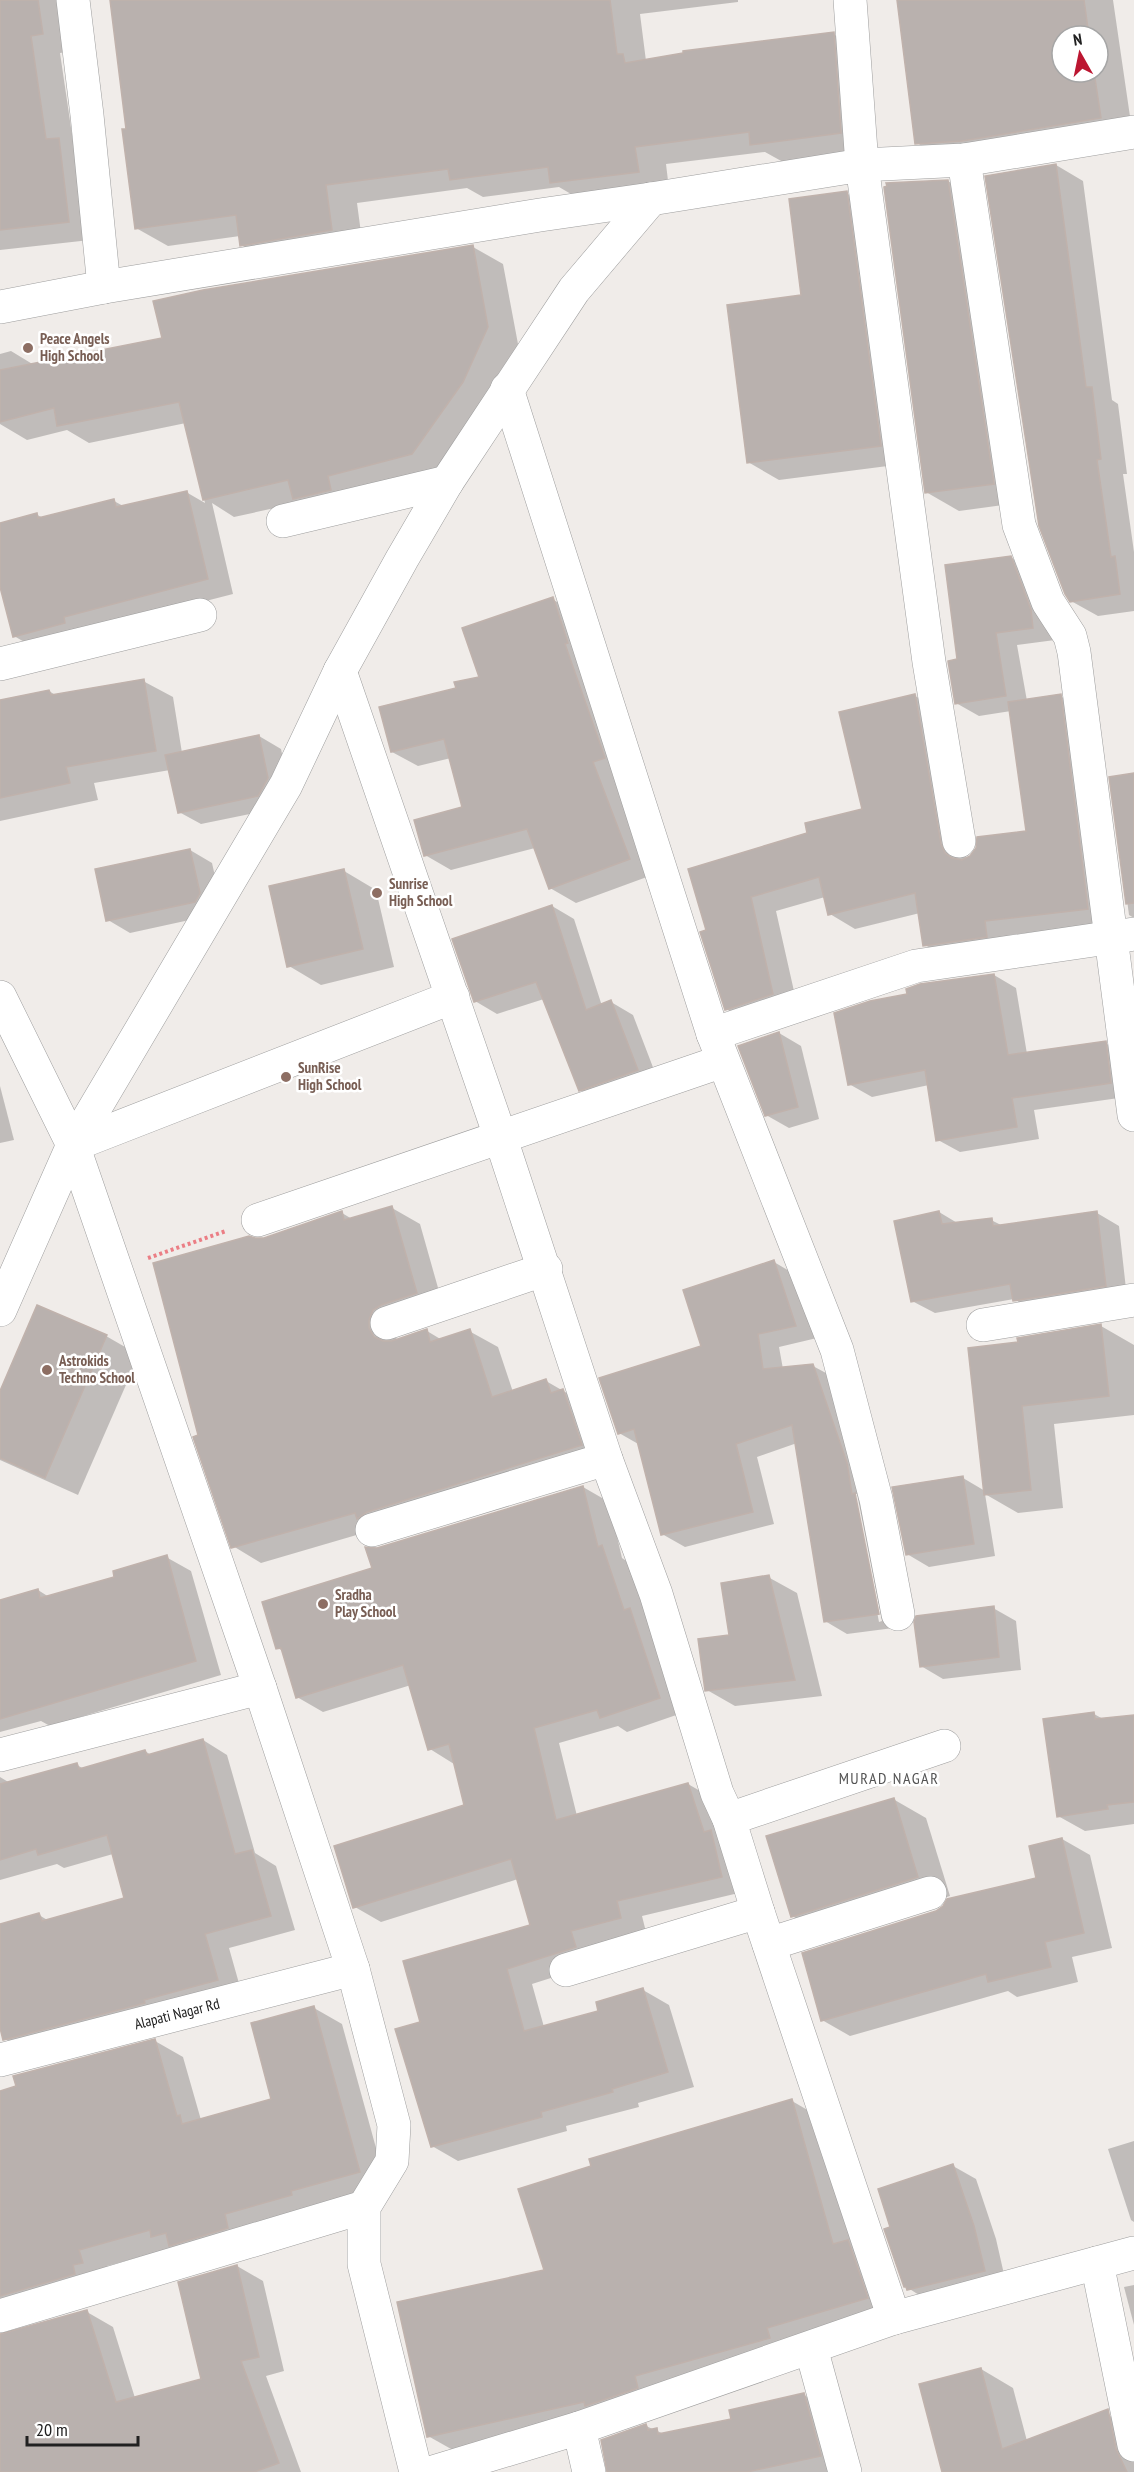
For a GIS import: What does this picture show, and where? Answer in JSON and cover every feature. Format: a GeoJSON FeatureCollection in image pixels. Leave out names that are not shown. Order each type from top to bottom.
{"type":"FeatureCollection","features":[{"type":"Feature","properties":{"kind":"street"},"geometry":{"type":"LineString","coordinates":[[73,0],[104,287]]}},
{"type":"Feature","properties":{"kind":"street"},"geometry":{"type":"LineString","coordinates":[[850,0],[862,165],[929,662],[959,842]]}},
{"type":"Feature","properties":{"kind":"street"},"geometry":{"type":"LineString","coordinates":[[0,307],[104,287],[540,214],[651,199],[862,165],[964,160],[1134,132]]}},
{"type":"Feature","properties":{"kind":"street"},"geometry":{"type":"LineString","coordinates":[[964,160],[1019,525],[1048,602],[1070,636],[1074,652],[1122,936],[1134,1114]]}},
{"type":"Feature","properties":{"kind":"street"},"geometry":{"type":"LineString","coordinates":[[0,1310],[10,1265],[73,1145],[285,785],[340,671],[447,482],[574,290],[651,199]]}},
{"type":"Feature","properties":{"kind":"street"},"geometry":{"type":"LineString","coordinates":[[507,389],[718,1048],[837,1350],[876,1499],[898,1614]]}},
{"type":"Feature","properties":{"kind":"street"},"geometry":{"type":"LineString","coordinates":[[283,521],[447,482]]}},
{"type":"Feature","properties":{"kind":"street"},"geometry":{"type":"LineString","coordinates":[[0,664],[200,615]]}},
{"type":"Feature","properties":{"kind":"street"},"geometry":{"type":"LineString","coordinates":[[340,671],[546,1269],[606,1459],[656,1594],[717,1793],[729,1819],[894,2318]]}},
{"type":"Feature","properties":{"kind":"street"},"geometry":{"type":"LineString","coordinates":[[258,1220],[500,1136],[916,966],[1122,936]]}},
{"type":"Feature","properties":{"kind":"street"},"geometry":{"type":"LineString","coordinates":[[73,1145],[453,998]]}},
{"type":"Feature","properties":{"kind":"street"},"geometry":{"type":"LineString","coordinates":[[3,1012],[73,1145],[260,1688],[353,1969],[394,2125],[392,2161],[364,2207],[364,2264],[416,2472]]}},
{"type":"Feature","properties":{"kind":"street"},"geometry":{"type":"LineString","coordinates":[[387,1323],[546,1269]]}},
{"type":"Feature","properties":{"kind":"street"},"geometry":{"type":"LineString","coordinates":[[983,1325],[1134,1300]]}},
{"type":"Feature","properties":{"kind":"street"},"geometry":{"type":"LineString","coordinates":[[372,1530],[606,1459]]}},
{"type":"Feature","properties":{"kind":"street"},"geometry":{"type":"LineString","coordinates":[[0,1755],[260,1688]]}},
{"type":"Feature","properties":{"kind":"street"},"geometry":{"type":"LineString","coordinates":[[729,1819],[944,1746]]}},
{"type":"Feature","properties":{"kind":"street"},"geometry":{"type":"LineString","coordinates":[[769,1944],[930,1893]]}},
{"type":"Feature","properties":{"kind":"street"},"geometry":{"type":"LineString","coordinates":[[566,1970],[758,1912]]}},
{"type":"Feature","properties":{"kind":"street","name":"Alapati Nagar Rd"},"geometry":{"type":"LineString","coordinates":[[0,2060],[353,1969]]}},
{"type":"Feature","properties":{"kind":"street"},"geometry":{"type":"LineString","coordinates":[[0,2316],[364,2207]]}},
{"type":"Feature","properties":{"kind":"street"},"geometry":{"type":"LineString","coordinates":[[433,2472],[579,2428],[894,2318],[1134,2253]]}},
{"type":"Feature","properties":{"kind":"street"},"geometry":{"type":"LineString","coordinates":[[1097,2264],[1134,2445]]}},
{"type":"Feature","properties":{"kind":"street"},"geometry":{"type":"LineString","coordinates":[[811,2348],[845,2472]]}},
{"type":"Feature","properties":{"kind":"street"},"geometry":{"type":"LineString","coordinates":[[579,2428],[588,2472]]}},
{"type":"Feature","properties":{"kind":"path"},"geometry":{"type":"LineString","coordinates":[[116,1269],[258,1220]]}},
{"type":"Feature","properties":{"kind":"building"},"geometry":{"type":"Polygon","coordinates":[[[0,0],[38,0],[43,34],[31,36],[46,139],[59,138],[69,222],[0,230],[0,0]]]}},
{"type":"Feature","properties":{"kind":"building"},"geometry":{"type":"Polygon","coordinates":[[[110,0],[610,0],[617,54],[623,54],[625,63],[683,53],[683,51],[834,32],[841,133],[750,145],[749,132],[635,147],[639,172],[550,183],[548,167],[450,180],[448,169],[326,185],[332,230],[240,246],[236,215],[135,229],[122,129],[126,129],[110,0]]]}},
{"type":"Feature","properties":{"kind":"building"},"geometry":{"type":"Polygon","coordinates":[[[897,0],[1084,0],[1087,24],[1050,24],[1050,84],[1096,84],[1101,118],[962,141],[915,144],[897,0]]]}},
{"type":"Feature","properties":{"kind":"building"},"geometry":{"type":"Polygon","coordinates":[[[1056,164],[1086,387],[1092,387],[1101,459],[1097,460],[1111,557],[1115,556],[1120,594],[1070,602],[1039,526],[985,176],[1056,164]]]}},
{"type":"Feature","properties":{"kind":"building"},"geometry":{"type":"Polygon","coordinates":[[[948,180],[994,484],[925,493],[884,187],[887,186],[886,183],[948,180]]]}},
{"type":"Feature","properties":{"kind":"building"},"geometry":{"type":"Polygon","coordinates":[[[847,191],[881,446],[747,463],[727,305],[801,295],[789,199],[847,191]]]}},
{"type":"Feature","properties":{"kind":"building"},"geometry":{"type":"Polygon","coordinates":[[[473,245],[488,327],[463,382],[412,454],[328,476],[331,490],[293,499],[288,480],[203,500],[179,402],[57,426],[54,408],[0,422],[0,370],[162,338],[153,301],[203,290],[473,245]]]}},
{"type":"Feature","properties":{"kind":"building"},"geometry":{"type":"Polygon","coordinates":[[[187,491],[208,579],[64,617],[65,623],[13,637],[0,587],[0,523],[37,513],[38,518],[114,499],[116,507],[187,491]]]}},
{"type":"Feature","properties":{"kind":"building"},"geometry":{"type":"Polygon","coordinates":[[[1011,556],[1031,610],[1033,628],[996,633],[1006,696],[955,704],[948,661],[957,659],[945,565],[1011,556]]]}},
{"type":"Feature","properties":{"kind":"building"},"geometry":{"type":"Polygon","coordinates":[[[553,597],[568,643],[565,644],[605,758],[593,762],[630,859],[549,889],[527,829],[424,856],[414,820],[462,807],[444,739],[391,752],[379,707],[456,688],[454,682],[479,677],[462,628],[553,597]]]}},
{"type":"Feature","properties":{"kind":"building"},"geometry":{"type":"Polygon","coordinates":[[[144,679],[156,751],[66,767],[70,783],[0,798],[0,700],[49,690],[51,695],[144,679]]]}},
{"type":"Feature","properties":{"kind":"building"},"geometry":{"type":"Polygon","coordinates":[[[915,694],[941,844],[945,853],[952,858],[962,860],[970,856],[976,848],[977,837],[1026,831],[1008,702],[1061,694],[1088,909],[985,921],[987,937],[923,946],[915,893],[828,915],[819,877],[751,897],[773,994],[725,1010],[700,932],[706,930],[688,869],[807,833],[805,823],[862,809],[839,712],[915,694]]]}},
{"type":"Feature","properties":{"kind":"building"},"geometry":{"type":"Polygon","coordinates":[[[259,735],[268,778],[258,796],[178,813],[165,755],[259,735]]]}},
{"type":"Feature","properties":{"kind":"building"},"geometry":{"type":"Polygon","coordinates":[[[1134,773],[1134,903],[1126,904],[1109,777],[1134,773]]]}},
{"type":"Feature","properties":{"kind":"building"},"geometry":{"type":"Polygon","coordinates":[[[190,849],[200,893],[195,902],[106,921],[95,869],[190,849]]]}},
{"type":"Feature","properties":{"kind":"building"},"geometry":{"type":"Polygon","coordinates":[[[344,869],[363,949],[287,967],[269,886],[344,869]]]}},
{"type":"Feature","properties":{"kind":"building"},"geometry":{"type":"Polygon","coordinates":[[[552,905],[586,1010],[611,1000],[638,1070],[579,1091],[536,982],[474,1002],[452,939],[552,905]]]}},
{"type":"Feature","properties":{"kind":"building"},"geometry":{"type":"Polygon","coordinates":[[[994,974],[1008,1055],[1106,1041],[1111,1083],[1012,1098],[1017,1127],[936,1141],[925,1070],[848,1085],[834,1013],[870,1001],[907,994],[906,989],[920,984],[994,974]]]}},
{"type":"Feature","properties":{"kind":"building"},"geometry":{"type":"Polygon","coordinates":[[[779,1032],[798,1107],[765,1116],[738,1046],[779,1032]]]}},
{"type":"Feature","properties":{"kind":"building"},"geometry":{"type":"Polygon","coordinates":[[[392,1206],[417,1293],[373,1310],[369,1328],[374,1337],[383,1341],[392,1341],[427,1329],[430,1342],[470,1329],[492,1397],[546,1379],[551,1393],[563,1389],[582,1445],[367,1512],[357,1519],[355,1513],[231,1548],[193,1437],[198,1435],[153,1263],[249,1236],[264,1238],[342,1211],[344,1220],[392,1206]]]}},
{"type":"Feature","properties":{"kind":"building"},"geometry":{"type":"Polygon","coordinates":[[[939,1211],[942,1224],[992,1218],[993,1226],[1097,1211],[1106,1286],[1013,1301],[1010,1284],[911,1302],[894,1221],[939,1211]]]}},
{"type":"Feature","properties":{"kind":"building"},"geometry":{"type":"Polygon","coordinates":[[[774,1260],[796,1326],[758,1334],[763,1369],[813,1364],[847,1463],[852,1494],[855,1493],[879,1614],[824,1622],[792,1425],[736,1444],[753,1512],[661,1535],[634,1429],[618,1434],[599,1378],[701,1346],[683,1290],[774,1260]]]}},
{"type":"Feature","properties":{"kind":"building"},"geometry":{"type":"Polygon","coordinates":[[[37,1305],[107,1335],[45,1478],[0,1458],[0,1391],[37,1305]]]}},
{"type":"Feature","properties":{"kind":"building"},"geometry":{"type":"Polygon","coordinates":[[[1101,1324],[1109,1396],[1022,1406],[1031,1490],[984,1495],[968,1348],[1018,1342],[1017,1338],[1101,1324]]]}},
{"type":"Feature","properties":{"kind":"building"},"geometry":{"type":"Polygon","coordinates":[[[963,1476],[974,1544],[906,1555],[892,1487],[963,1476]]]}},
{"type":"Feature","properties":{"kind":"building"},"geometry":{"type":"Polygon","coordinates":[[[583,1486],[598,1547],[602,1545],[624,1610],[630,1608],[660,1698],[600,1718],[597,1710],[534,1728],[556,1820],[688,1783],[704,1832],[711,1830],[722,1877],[617,1901],[621,1918],[571,1931],[576,1947],[507,1969],[524,2031],[598,2011],[596,2002],[643,1988],[668,2072],[612,2089],[613,2092],[541,2112],[542,2117],[431,2147],[395,2029],[420,2022],[403,1961],[530,1925],[511,1859],[353,1908],[334,1846],[464,1805],[449,1744],[428,1750],[403,1665],[296,1698],[281,1648],[276,1649],[262,1602],[372,1568],[365,1547],[377,1548],[583,1486]]]}},
{"type":"Feature","properties":{"kind":"building"},"geometry":{"type":"Polygon","coordinates":[[[167,1555],[196,1661],[0,1719],[0,1600],[38,1589],[40,1598],[114,1577],[113,1571],[167,1555]]]}},
{"type":"Feature","properties":{"kind":"building"},"geometry":{"type":"Polygon","coordinates":[[[769,1575],[795,1680],[705,1691],[698,1639],[729,1635],[721,1583],[769,1575]]]}},
{"type":"Feature","properties":{"kind":"building"},"geometry":{"type":"Polygon","coordinates":[[[994,1606],[999,1657],[920,1667],[914,1622],[916,1616],[994,1606]]]}},
{"type":"Feature","properties":{"kind":"building"},"geometry":{"type":"Polygon","coordinates":[[[1094,1712],[1095,1719],[1134,1715],[1134,1802],[1107,1805],[1108,1809],[1057,1817],[1043,1719],[1094,1712]]]}},
{"type":"Feature","properties":{"kind":"building"},"geometry":{"type":"Polygon","coordinates":[[[203,1739],[235,1854],[252,1850],[271,1916],[205,1934],[218,1980],[144,2000],[145,2003],[3,2040],[0,2028],[0,1924],[39,1913],[42,1921],[124,1898],[107,1835],[38,1855],[36,1849],[0,1860],[0,1784],[77,1763],[79,1769],[145,1750],[147,1755],[203,1739]]]}},
{"type":"Feature","properties":{"kind":"building"},"geometry":{"type":"Polygon","coordinates":[[[894,1798],[918,1877],[791,1917],[766,1836],[894,1798]]]}},
{"type":"Feature","properties":{"kind":"building"},"geometry":{"type":"Polygon","coordinates":[[[1062,1838],[1084,1933],[1045,1942],[1051,1967],[988,1982],[986,1974],[821,2021],[802,1953],[936,1911],[947,1899],[1036,1878],[1029,1846],[1062,1838]]]}},
{"type":"Feature","properties":{"kind":"building"},"geometry":{"type":"Polygon","coordinates":[[[314,2006],[360,2172],[291,2191],[292,2195],[225,2214],[228,2228],[169,2246],[166,2233],[151,2237],[150,2230],[79,2250],[83,2263],[73,2265],[75,2274],[0,2296],[0,2091],[16,2086],[13,2076],[155,2039],[177,2116],[180,2115],[182,2124],[271,2099],[251,2023],[314,2006]]]}},
{"type":"Feature","properties":{"kind":"building"},"geometry":{"type":"Polygon","coordinates":[[[792,2099],[833,2244],[848,2240],[868,2298],[767,2328],[770,2338],[635,2376],[638,2388],[585,2406],[584,2402],[427,2437],[397,2302],[544,2270],[518,2189],[591,2166],[589,2159],[792,2099]]]}},
{"type":"Feature","properties":{"kind":"building"},"geometry":{"type":"Polygon","coordinates":[[[953,2164],[974,2226],[985,2271],[907,2290],[884,2229],[890,2227],[878,2189],[953,2164]]]}},
{"type":"Feature","properties":{"kind":"building"},"geometry":{"type":"Polygon","coordinates":[[[237,2265],[259,2357],[241,2361],[279,2463],[254,2472],[0,2472],[0,2334],[87,2310],[116,2402],[201,2379],[178,2282],[237,2265]]]}},
{"type":"Feature","properties":{"kind":"building"},"geometry":{"type":"Polygon","coordinates":[[[981,2368],[1002,2449],[1108,2409],[1116,2449],[1127,2472],[942,2472],[919,2384],[981,2368]]]}},
{"type":"Feature","properties":{"kind":"building"},"geometry":{"type":"Polygon","coordinates":[[[804,2393],[821,2456],[747,2472],[607,2472],[601,2440],[646,2424],[648,2430],[657,2428],[658,2434],[731,2419],[729,2410],[804,2393]]]}},
{"type":"Feature","properties":{"kind":"place","name":"Peace Angels High School"},"geometry":{"type":"Point","coordinates":[28,348]}},
{"type":"Feature","properties":{"kind":"place","name":"Sunrise High School"},"geometry":{"type":"Point","coordinates":[377,893]}},
{"type":"Feature","properties":{"kind":"place","name":"SunRise High School"},"geometry":{"type":"Point","coordinates":[286,1077]}},
{"type":"Feature","properties":{"kind":"place","name":"Astrokids Techno School"},"geometry":{"type":"Point","coordinates":[47,1370]}},
{"type":"Feature","properties":{"kind":"place","name":"Sradha Play School"},"geometry":{"type":"Point","coordinates":[323,1604]}},
{"type":"Feature","properties":{"kind":"district","name":"MURAD NAGAR"},"geometry":{"type":"Point","coordinates":[889,1778]}}]}
